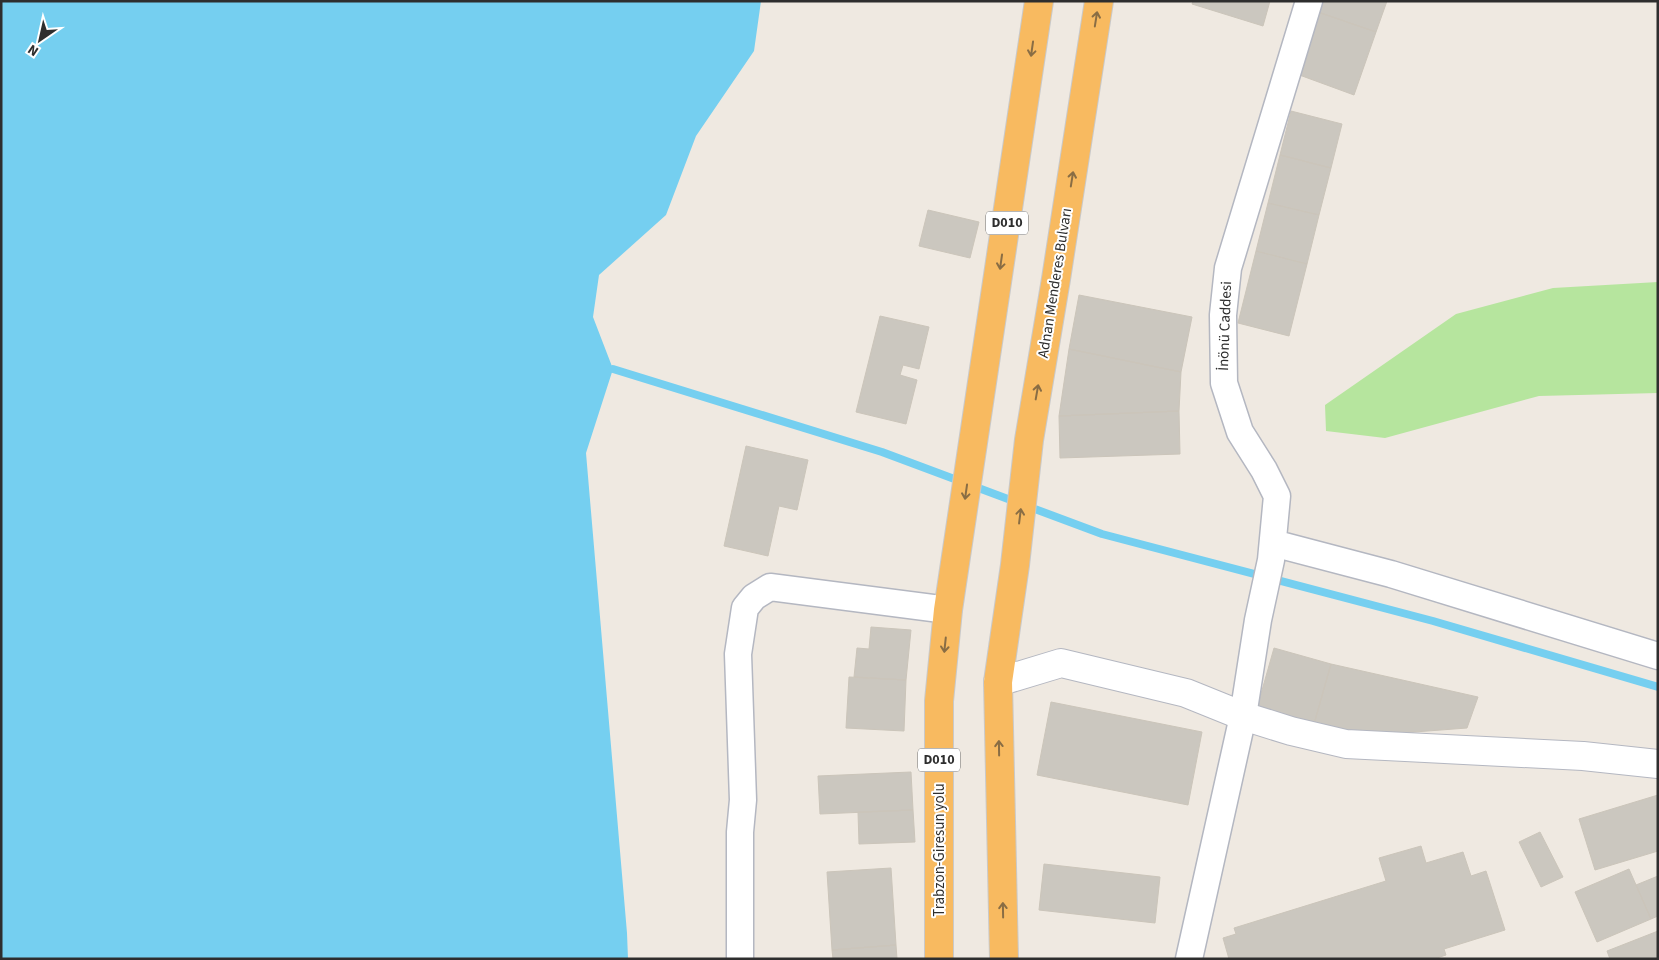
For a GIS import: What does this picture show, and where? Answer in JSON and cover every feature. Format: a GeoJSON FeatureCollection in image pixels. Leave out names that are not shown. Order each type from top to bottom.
{"type":"FeatureCollection","features":[{"type":"Feature","properties":{"kind":"highway","name":"Trabzon-Giresun yolu"},"geometry":{"type":"LineString","coordinates":[[939,959],[939,701],[948,610],[1039,1]]}},
{"type":"Feature","properties":{"kind":"highway","name":"Adnan Menderes Bulvarı"},"geometry":{"type":"LineString","coordinates":[[998,682],[1015,565],[1029,440],[1056,279],[1098,1]]}},
{"type":"Feature","properties":{"kind":"highway"},"geometry":{"type":"LineString","coordinates":[[998,682],[1004,959]]}},
{"type":"Feature","properties":{"kind":"street","name":"İnönü Caddesi"},"geometry":{"type":"LineString","coordinates":[[1189,959],[1243,716],[1258,620],[1272,551],[1277,496],[1264,470],[1240,432],[1224,383],[1224,315],[1228,268],[1309,1]]}},
{"type":"Feature","properties":{"kind":"street"},"geometry":{"type":"LineString","coordinates":[[1272,551],[1391,574],[1658,656]]}},
{"type":"Feature","properties":{"kind":"street"},"geometry":{"type":"LineString","coordinates":[[740,959],[740,832],[743,800],[738,654],[745,608],[754,597],[770,587],[948,610]]}},
{"type":"Feature","properties":{"kind":"street"},"geometry":{"type":"LineString","coordinates":[[998,682],[1061,662],[1186,693],[1243,716],[1291,731],[1346,744],[1583,756],[1658,764]]}},
{"type":"Feature","properties":{"kind":"green space"},"geometry":{"type":"Polygon","coordinates":[[[1658,282],[1658,393],[1539,396],[1385,438],[1326,431],[1325,405],[1456,314],[1553,288],[1658,282]]]}},
{"type":"Feature","properties":{"kind":"water"},"geometry":{"type":"Polygon","coordinates":[[[1,1],[761,1],[754,51],[696,136],[666,215],[599,275],[593,317],[613,369],[586,453],[628,959],[1,959],[1,1]]]}},
{"type":"Feature","properties":{"kind":"building"},"geometry":{"type":"Polygon","coordinates":[[[1193,1],[1270,1],[1263,26],[1192,4],[1193,1]]]}},
{"type":"Feature","properties":{"kind":"building"},"geometry":{"type":"Polygon","coordinates":[[[1318,1],[1387,1],[1376,32],[1315,11],[1318,1]]]}},
{"type":"Feature","properties":{"kind":"building"},"geometry":{"type":"Polygon","coordinates":[[[1315,11],[1376,32],[1354,95],[1294,73],[1315,11]]]}},
{"type":"Feature","properties":{"kind":"building"},"geometry":{"type":"Polygon","coordinates":[[[1291,111],[1342,124],[1331,168],[1280,155],[1291,111]]]}},
{"type":"Feature","properties":{"kind":"building"},"geometry":{"type":"Polygon","coordinates":[[[1280,155],[1331,168],[1319,215],[1268,203],[1280,155]]]}},
{"type":"Feature","properties":{"kind":"building"},"geometry":{"type":"Polygon","coordinates":[[[1268,203],[1319,215],[1307,264],[1256,251],[1268,203]]]}},
{"type":"Feature","properties":{"kind":"building"},"geometry":{"type":"Polygon","coordinates":[[[928,210],[979,222],[970,258],[919,246],[928,210]]]}},
{"type":"Feature","properties":{"kind":"building"},"geometry":{"type":"Polygon","coordinates":[[[1256,251],[1307,264],[1289,336],[1238,323],[1256,251]]]}},
{"type":"Feature","properties":{"kind":"building"},"geometry":{"type":"Polygon","coordinates":[[[1079,295],[1192,317],[1181,372],[1069,349],[1079,295]]]}},
{"type":"Feature","properties":{"kind":"building"},"geometry":{"type":"Polygon","coordinates":[[[880,316],[929,327],[919,369],[903,365],[900,375],[917,380],[906,424],[856,412],[880,316]]]}},
{"type":"Feature","properties":{"kind":"building"},"geometry":{"type":"Polygon","coordinates":[[[1069,349],[1181,372],[1179,411],[1059,416],[1069,349]]]}},
{"type":"Feature","properties":{"kind":"building"},"geometry":{"type":"Polygon","coordinates":[[[1179,411],[1180,454],[1060,458],[1059,416],[1179,411]]]}},
{"type":"Feature","properties":{"kind":"building"},"geometry":{"type":"Polygon","coordinates":[[[746,446],[808,460],[797,510],[779,506],[768,556],[724,546],[746,446]]]}},
{"type":"Feature","properties":{"kind":"building"},"geometry":{"type":"Polygon","coordinates":[[[871,627],[911,630],[906,680],[854,677],[857,648],[869,649],[871,627]]]}},
{"type":"Feature","properties":{"kind":"building"},"geometry":{"type":"Polygon","coordinates":[[[1274,648],[1331,664],[1314,724],[1257,708],[1274,648]]]}},
{"type":"Feature","properties":{"kind":"building"},"geometry":{"type":"Polygon","coordinates":[[[1331,664],[1478,697],[1467,728],[1362,736],[1314,724],[1331,664]]]}},
{"type":"Feature","properties":{"kind":"building"},"geometry":{"type":"Polygon","coordinates":[[[849,677],[906,680],[904,731],[846,728],[849,677]]]}},
{"type":"Feature","properties":{"kind":"building"},"geometry":{"type":"Polygon","coordinates":[[[1051,702],[1202,732],[1188,805],[1037,775],[1051,702]]]}},
{"type":"Feature","properties":{"kind":"building"},"geometry":{"type":"Polygon","coordinates":[[[911,772],[913,810],[820,814],[818,776],[911,772]]]}},
{"type":"Feature","properties":{"kind":"building"},"geometry":{"type":"Polygon","coordinates":[[[1658,795],[1658,851],[1595,870],[1579,819],[1658,795]]]}},
{"type":"Feature","properties":{"kind":"building"},"geometry":{"type":"Polygon","coordinates":[[[913,810],[915,842],[859,844],[858,812],[913,810]]]}},
{"type":"Feature","properties":{"kind":"building"},"geometry":{"type":"Polygon","coordinates":[[[1540,832],[1563,877],[1541,887],[1519,842],[1540,832]]]}},
{"type":"Feature","properties":{"kind":"building"},"geometry":{"type":"Polygon","coordinates":[[[1421,846],[1426,863],[1463,852],[1471,876],[1486,871],[1505,930],[1444,949],[1446,955],[1434,959],[1229,959],[1223,938],[1236,934],[1234,928],[1386,881],[1379,858],[1421,846]]]}},
{"type":"Feature","properties":{"kind":"building"},"geometry":{"type":"Polygon","coordinates":[[[1044,864],[1160,877],[1155,923],[1039,910],[1044,864]]]}},
{"type":"Feature","properties":{"kind":"building"},"geometry":{"type":"Polygon","coordinates":[[[891,868],[896,945],[832,950],[827,872],[891,868]]]}},
{"type":"Feature","properties":{"kind":"building"},"geometry":{"type":"Polygon","coordinates":[[[1629,869],[1651,919],[1597,942],[1575,892],[1629,869]]]}},
{"type":"Feature","properties":{"kind":"building"},"geometry":{"type":"Polygon","coordinates":[[[1658,876],[1658,916],[1651,919],[1636,885],[1658,876]]]}},
{"type":"Feature","properties":{"kind":"building"},"geometry":{"type":"Polygon","coordinates":[[[1658,931],[1658,959],[1610,959],[1607,951],[1658,931]]]}},
{"type":"Feature","properties":{"kind":"building"},"geometry":{"type":"Polygon","coordinates":[[[896,945],[897,959],[833,959],[832,950],[896,945]]]}},
{"type":"Feature","properties":{"kind":"waterway"},"geometry":{"type":"LineString","coordinates":[[613,369],[882,452],[1102,534],[1433,621],[1658,687]]}}]}
